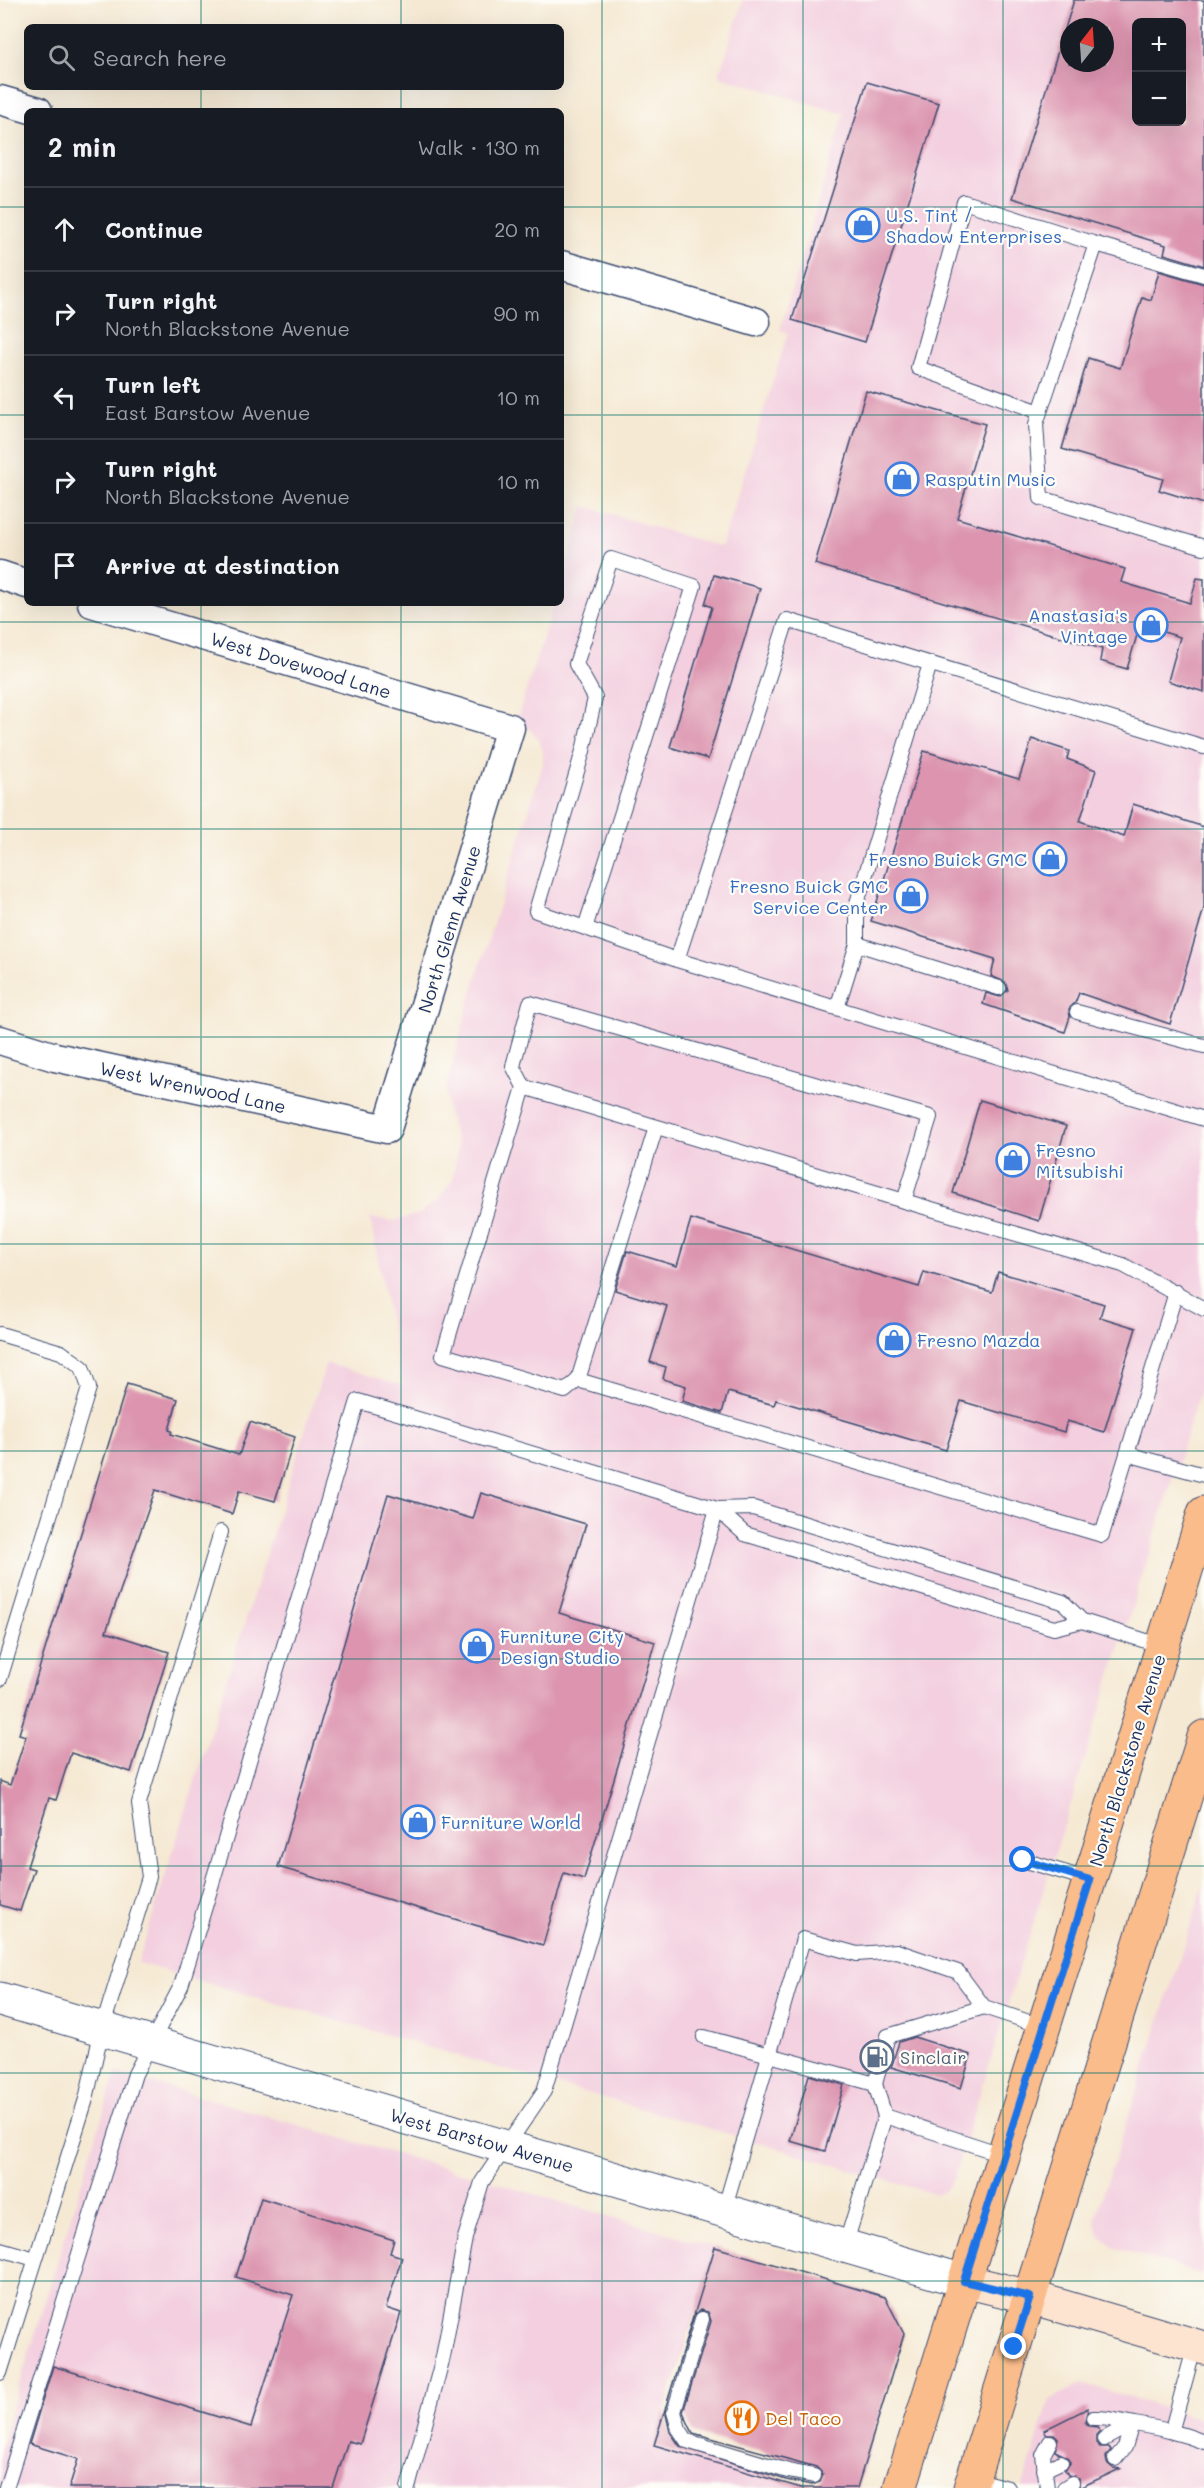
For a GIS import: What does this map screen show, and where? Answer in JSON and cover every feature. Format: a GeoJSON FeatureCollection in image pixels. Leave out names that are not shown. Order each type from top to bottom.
{"type":"FeatureCollection","features":[{"type":"Feature","properties":{"kind":"main road","name":"North Blackstone Avenue"},"geometry":{"type":"LineString","coordinates":[[900,2488],[1204,1513]]}},
{"type":"Feature","properties":{"kind":"main road"},"geometry":{"type":"LineString","coordinates":[[971,2484],[1203,1744]]}},
{"type":"Feature","properties":{"kind":"main road"},"geometry":{"type":"LineString","coordinates":[[964,2281],[1030,2297],[1199,2347]]}},
{"type":"Feature","properties":{"kind":"street"},"geometry":{"type":"LineString","coordinates":[[0,100],[28,108]]}},
{"type":"Feature","properties":{"kind":"street"},"geometry":{"type":"LineString","coordinates":[[564,266],[756,322]]}},
{"type":"Feature","properties":{"kind":"street"},"geometry":{"type":"LineString","coordinates":[[0,576],[24,583]]}},
{"type":"Feature","properties":{"kind":"street","name":"West Dovewood Lane"},"geometry":{"type":"LineString","coordinates":[[102,606],[510,728]]}},
{"type":"Feature","properties":{"kind":"street","name":"North Glenn Avenue"},"geometry":{"type":"LineString","coordinates":[[387,1129],[510,728]]}},
{"type":"Feature","properties":{"kind":"street","name":"West Wrenwood Lane"},"geometry":{"type":"LineString","coordinates":[[0,1040],[56,1057],[387,1129]]}},
{"type":"Feature","properties":{"kind":"street","name":"West Barstow Avenue"},"geometry":{"type":"LineString","coordinates":[[0,1999],[964,2281]]}},
{"type":"Feature","properties":{"kind":"lane"},"geometry":{"type":"LineString","coordinates":[[1040,412],[918,368],[964,202],[1204,275]]}},
{"type":"Feature","properties":{"kind":"lane"},"geometry":{"type":"LineString","coordinates":[[1096,244],[1036,424],[1041,498],[1204,547]]}},
{"type":"Feature","properties":{"kind":"lane"},"geometry":{"type":"LineString","coordinates":[[585,928],[694,586],[611,559],[576,664],[595,698],[583,751],[536,911],[677,960],[1204,1119]]}},
{"type":"Feature","properties":{"kind":"lane"},"geometry":{"type":"LineString","coordinates":[[677,960],[787,620],[1204,747]]}},
{"type":"Feature","properties":{"kind":"lane"},"geometry":{"type":"LineString","coordinates":[[837,1008],[857,944],[857,903],[930,664]]}},
{"type":"Feature","properties":{"kind":"lane"},"geometry":{"type":"LineString","coordinates":[[857,944],[999,988]]}},
{"type":"Feature","properties":{"kind":"lane"},"geometry":{"type":"LineString","coordinates":[[656,1127],[578,1380],[565,1390],[442,1355],[524,1087],[513,1066],[530,1002],[930,1118],[904,1201]]}},
{"type":"Feature","properties":{"kind":"lane"},"geometry":{"type":"LineString","coordinates":[[1077,1012],[1204,1046]]}},
{"type":"Feature","properties":{"kind":"lane"},"geometry":{"type":"LineString","coordinates":[[524,1087],[1123,1265],[1204,1309]]}},
{"type":"Feature","properties":{"kind":"lane"},"geometry":{"type":"LineString","coordinates":[[578,1380],[1102,1535],[1176,1293]]}},
{"type":"Feature","properties":{"kind":"lane"},"geometry":{"type":"LineString","coordinates":[[0,1334],[61,1352],[82,1367],[89,1388],[0,1679]]}},
{"type":"Feature","properties":{"kind":"lane"},"geometry":{"type":"LineString","coordinates":[[6,2488],[135,2074],[181,1986],[358,1401],[717,1509],[753,1508],[1063,1602],[1082,1621],[1162,1646]]}},
{"type":"Feature","properties":{"kind":"lane"},"geometry":{"type":"LineString","coordinates":[[1127,1454],[1204,1475]]}},
{"type":"Feature","properties":{"kind":"lane"},"geometry":{"type":"LineString","coordinates":[[717,1509],[745,1534],[1054,1628],[1082,1621]]}},
{"type":"Feature","properties":{"kind":"lane"},"geometry":{"type":"LineString","coordinates":[[408,2488],[443,2357],[465,2238],[482,2182],[544,2091],[717,1509]]}},
{"type":"Feature","properties":{"kind":"lane"},"geometry":{"type":"LineString","coordinates":[[0,2373],[86,2099],[102,2029],[149,1877],[139,1803],[220,1532]]}},
{"type":"Feature","properties":{"kind":"lane"},"geometry":{"type":"LineString","coordinates":[[1023,1860],[1090,1880]]}},
{"type":"Feature","properties":{"kind":"lane"},"geometry":{"type":"LineString","coordinates":[[723,2212],[803,1939],[857,1954],[897,1951],[958,1972],[984,2007],[1044,2027]]}},
{"type":"Feature","properties":{"kind":"lane"},"geometry":{"type":"LineString","coordinates":[[845,2246],[885,2116],[875,2084],[888,2036],[984,2007]]}},
{"type":"Feature","properties":{"kind":"lane"},"geometry":{"type":"LineString","coordinates":[[704,2037],[875,2084]]}},
{"type":"Feature","properties":{"kind":"lane"},"geometry":{"type":"LineString","coordinates":[[885,2116],[1004,2155]]}},
{"type":"Feature","properties":{"kind":"lane"},"geometry":{"type":"LineString","coordinates":[[0,2249],[35,2259]]}},
{"type":"Feature","properties":{"kind":"lane"},"geometry":{"type":"LineString","coordinates":[[702,2319],[674,2412],[687,2441],[788,2471],[814,2475]]}},
{"type":"Feature","properties":{"kind":"lane"},"geometry":{"type":"LineString","coordinates":[[1172,2429],[1199,2347]]}},
{"type":"Feature","properties":{"kind":"lane"},"geometry":{"type":"LineString","coordinates":[[1093,2418],[1108,2417],[1132,2424],[1172,2429],[1204,2442]]}},
{"type":"Feature","properties":{"kind":"lane"},"geometry":{"type":"LineString","coordinates":[[1104,2439],[1132,2424]]}},
{"type":"Feature","properties":{"kind":"lane"},"geometry":{"type":"LineString","coordinates":[[1115,2459],[1125,2447],[1132,2424]]}},
{"type":"Feature","properties":{"kind":"lane"},"geometry":{"type":"LineString","coordinates":[[1047,2488],[1043,2455],[1050,2442]]}},
{"type":"Feature","properties":{"kind":"lane"},"geometry":{"type":"LineString","coordinates":[[1044,2470],[1061,2462]]}},
{"type":"Feature","properties":{"kind":"lane"},"geometry":{"type":"LineString","coordinates":[[971,2484],[1008,2488]]}},
{"type":"Feature","properties":{"kind":"shaded area"},"geometry":{"type":"Polygon","coordinates":[[[743,0],[1204,0],[1204,1378],[953,2180],[943,2192],[935,2194],[138,1963],[326,1363],[402,1385],[370,1218],[394,1221],[419,1214],[438,1200],[453,1180],[458,1147],[447,1109],[446,1090],[468,1005],[543,764],[543,751],[538,738],[528,728],[516,722],[553,606],[564,606],[564,571],[584,506],[721,547],[788,333],[780,330],[844,114],[719,76],[743,0]]]}},
{"type":"Feature","properties":{"kind":"shaded area"},"geometry":{"type":"Polygon","coordinates":[[[1204,1885],[1204,2275],[1116,2248],[1099,2235],[1095,2219],[1204,1885]]]}},
{"type":"Feature","properties":{"kind":"shaded area"},"geometry":{"type":"Polygon","coordinates":[[[116,2072],[715,2247],[654,2445],[801,2488],[0,2488],[0,2447],[116,2072]]]}},
{"type":"Feature","properties":{"kind":"shaded area"},"geometry":{"type":"Polygon","coordinates":[[[1082,2383],[1204,2420],[1204,2488],[1022,2488],[1050,2400],[1082,2383]]]}},
{"type":"Feature","properties":{"kind":"building"},"geometry":{"type":"Polygon","coordinates":[[[1074,0],[1204,0],[1204,266],[1164,254],[1166,245],[1012,198],[1060,45],[1060,72],[1114,72],[1114,18],[1068,18],[1074,0]]]}},
{"type":"Feature","properties":{"kind":"building"},"geometry":{"type":"Polygon","coordinates":[[[867,82],[939,103],[865,342],[792,320],[867,82]]]}},
{"type":"Feature","properties":{"kind":"building"},"geometry":{"type":"Polygon","coordinates":[[[1159,271],[1204,284],[1204,504],[1159,490],[1163,479],[1062,449],[1088,358],[1120,368],[1142,297],[1151,300],[1159,271]]]}},
{"type":"Feature","properties":{"kind":"building"},"geometry":{"type":"Polygon","coordinates":[[[866,391],[985,424],[957,518],[1125,569],[1121,582],[1190,603],[1197,578],[1204,579],[1204,692],[1168,681],[1180,637],[1140,625],[1127,669],[1100,661],[1102,649],[815,564],[866,391]]]}},
{"type":"Feature","properties":{"kind":"building"},"geometry":{"type":"Polygon","coordinates":[[[714,575],[760,588],[708,759],[670,747],[712,607],[705,604],[714,575]]]}},
{"type":"Feature","properties":{"kind":"building"},"geometry":{"type":"Polygon","coordinates":[[[1032,739],[1069,751],[1067,759],[1096,770],[1080,821],[1124,837],[1133,804],[1204,827],[1204,908],[1170,1024],[1079,993],[1075,1003],[1069,1009],[1070,1017],[1065,1032],[983,1004],[986,993],[1000,997],[1008,990],[1005,982],[991,976],[995,959],[871,921],[924,751],[1019,779],[1032,739]]]}},
{"type":"Feature","properties":{"kind":"building"},"geometry":{"type":"Polygon","coordinates":[[[980,1100],[1066,1126],[1039,1221],[953,1193],[980,1100]]]}},
{"type":"Feature","properties":{"kind":"building","name":"Fresno Mazda"},"geometry":{"type":"Polygon","coordinates":[[[691,1219],[919,1287],[924,1272],[992,1292],[998,1272],[1104,1304],[1100,1317],[1136,1328],[1104,1432],[1067,1421],[1064,1432],[961,1401],[946,1450],[776,1400],[774,1405],[728,1392],[722,1413],[682,1401],[686,1386],[663,1379],[666,1367],[650,1362],[667,1306],[615,1290],[627,1251],[677,1266],[691,1219]]]}},
{"type":"Feature","properties":{"kind":"building"},"geometry":{"type":"Polygon","coordinates":[[[127,1384],[178,1399],[169,1430],[172,1431],[171,1434],[239,1455],[250,1422],[295,1437],[275,1501],[239,1491],[232,1514],[155,1490],[106,1632],[169,1652],[131,1772],[71,1753],[56,1800],[49,1798],[27,1867],[34,1869],[20,1911],[0,1905],[0,1781],[10,1785],[26,1736],[19,1734],[127,1384]]]}},
{"type":"Feature","properties":{"kind":"building"},"geometry":{"type":"Polygon","coordinates":[[[481,1493],[586,1524],[559,1613],[655,1642],[584,1879],[564,1873],[543,1945],[278,1867],[388,1494],[473,1519],[481,1493]]]}},
{"type":"Feature","properties":{"kind":"building"},"geometry":{"type":"Polygon","coordinates":[[[914,2037],[971,2055],[961,2088],[891,2067],[899,2042],[914,2037]]]}},
{"type":"Feature","properties":{"kind":"building"},"geometry":{"type":"Polygon","coordinates":[[[809,2075],[844,2085],[825,2151],[790,2141],[809,2075]]]}},
{"type":"Feature","properties":{"kind":"building"},"geometry":{"type":"Polygon","coordinates":[[[261,2198],[394,2240],[390,2253],[402,2257],[386,2308],[401,2313],[360,2444],[348,2441],[333,2488],[69,2488],[78,2459],[29,2444],[53,2366],[251,2427],[293,2295],[236,2277],[261,2198]]]}},
{"type":"Feature","properties":{"kind":"building"},"geometry":{"type":"Polygon","coordinates":[[[715,2247],[885,2297],[904,2334],[857,2488],[801,2488],[654,2445],[671,2389],[665,2410],[670,2432],[680,2446],[786,2480],[812,2485],[820,2482],[823,2474],[816,2467],[693,2433],[683,2412],[711,2321],[708,2312],[701,2310],[694,2315],[715,2247]]]}},
{"type":"Feature","properties":{"kind":"building"},"geometry":{"type":"Polygon","coordinates":[[[1088,2408],[1085,2422],[1089,2426],[1098,2427],[1100,2431],[1096,2435],[1096,2443],[1100,2447],[1109,2447],[1111,2450],[1106,2457],[1107,2463],[1113,2468],[1120,2469],[1079,2488],[1079,2478],[1068,2475],[1065,2470],[1070,2463],[1069,2458],[1055,2451],[1058,2438],[1054,2434],[1046,2434],[1044,2430],[1088,2408]]]}},
{"type":"Feature","properties":{"kind":"place","name":"U.S. Tint / Shadow Enterprises"},"geometry":{"type":"Point","coordinates":[863,225]}},
{"type":"Feature","properties":{"kind":"place","name":"Rasputin Music"},"geometry":{"type":"Point","coordinates":[902,479]}},
{"type":"Feature","properties":{"kind":"place","name":"Anastasia's Vintage"},"geometry":{"type":"Point","coordinates":[1151,625]}},
{"type":"Feature","properties":{"kind":"place","name":"Fresno Buick GMC"},"geometry":{"type":"Point","coordinates":[1050,859]}},
{"type":"Feature","properties":{"kind":"place","name":"Fresno Buick GMC Service Center"},"geometry":{"type":"Point","coordinates":[911,896]}},
{"type":"Feature","properties":{"kind":"place","name":"Fresno Mitsubishi"},"geometry":{"type":"Point","coordinates":[1013,1160]}},
{"type":"Feature","properties":{"kind":"place","name":"Fresno Mazda"},"geometry":{"type":"Point","coordinates":[894,1340]}},
{"type":"Feature","properties":{"kind":"place","name":"Furniture City Design Studio"},"geometry":{"type":"Point","coordinates":[477,1646]}},
{"type":"Feature","properties":{"kind":"place","name":"Furniture World"},"geometry":{"type":"Point","coordinates":[418,1822]}},
{"type":"Feature","properties":{"kind":"place","name":"Sinclair"},"geometry":{"type":"Point","coordinates":[877,2057]}},
{"type":"Feature","properties":{"kind":"place","name":"Del Taco"},"geometry":{"type":"Point","coordinates":[742,2418]}},
{"type":"Feature","properties":{"kind":"route"},"geometry":{"type":"LineString","coordinates":[[1014,2347],[1030,2297],[964,2281],[1090,1880],[1023,1860]]}}]}
